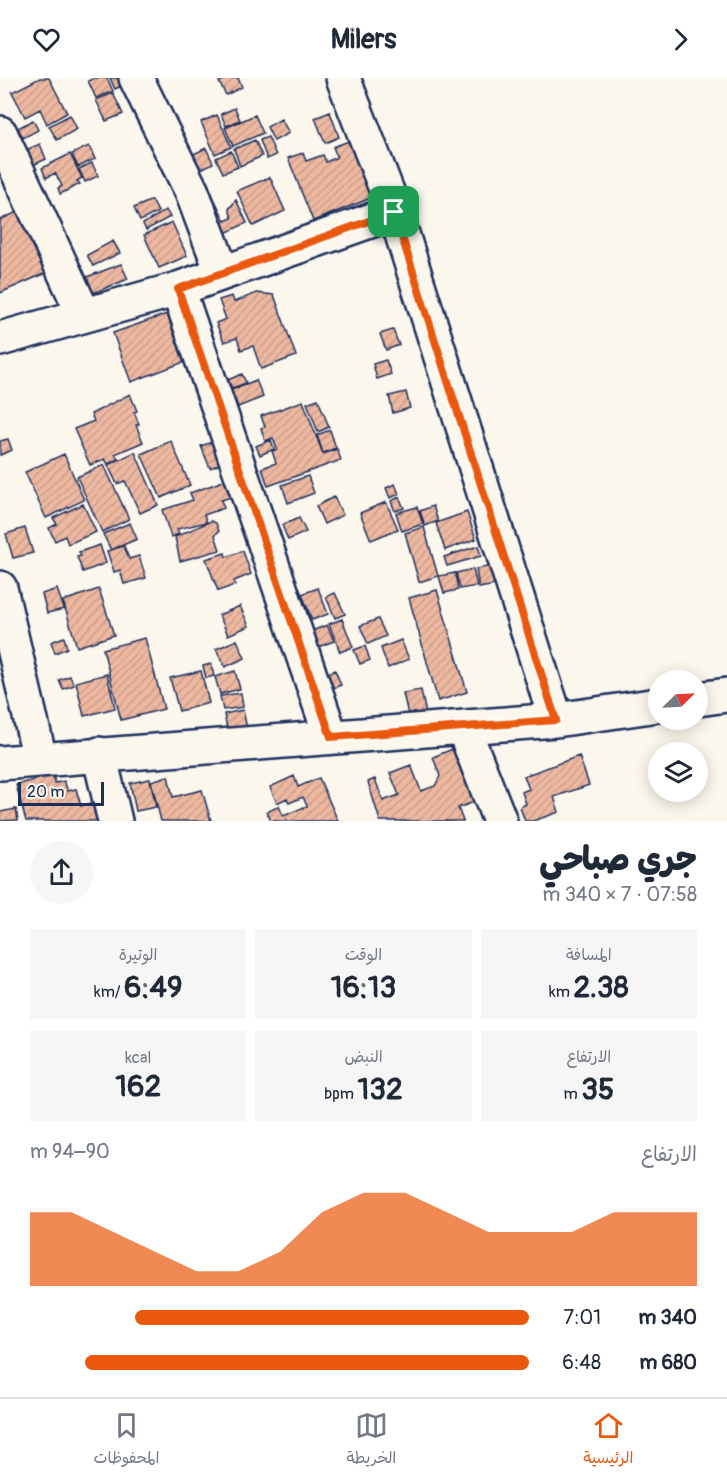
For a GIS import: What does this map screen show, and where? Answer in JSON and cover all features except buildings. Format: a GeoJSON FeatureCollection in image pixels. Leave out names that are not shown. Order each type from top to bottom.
{"type":"FeatureCollection","features":[{"type":"Feature","properties":{"kind":"street"},"geometry":{"type":"LineString","coordinates":[[136,78],[192,192],[222,272]]}},
{"type":"Feature","properties":{"kind":"street"},"geometry":{"type":"LineString","coordinates":[[343,78],[394,212],[556,720]]}},
{"type":"Feature","properties":{"kind":"street"},"geometry":{"type":"LineString","coordinates":[[0,133],[84,315]]}},
{"type":"Feature","properties":{"kind":"street"},"geometry":{"type":"LineString","coordinates":[[0,339],[178,289],[394,212]]}},
{"type":"Feature","properties":{"kind":"street"},"geometry":{"type":"LineString","coordinates":[[178,289],[331,737]]}},
{"type":"Feature","properties":{"kind":"street"},"geometry":{"type":"LineString","coordinates":[[0,588],[40,759]]}},
{"type":"Feature","properties":{"kind":"street"},"geometry":{"type":"LineString","coordinates":[[708,698],[727,695]]}},
{"type":"Feature","properties":{"kind":"street"},"geometry":{"type":"LineString","coordinates":[[0,763],[556,720],[648,706]]}},
{"type":"Feature","properties":{"kind":"street"},"geometry":{"type":"LineString","coordinates":[[463,727],[500,821]]}},
{"type":"Feature","properties":{"kind":"street"},"geometry":{"type":"LineString","coordinates":[[99,754],[114,821]]}},
{"type":"Feature","properties":{"kind":"route"},"geometry":{"type":"LineString","coordinates":[[394,212],[556,720],[331,737],[178,289],[394,212]]}}]}
